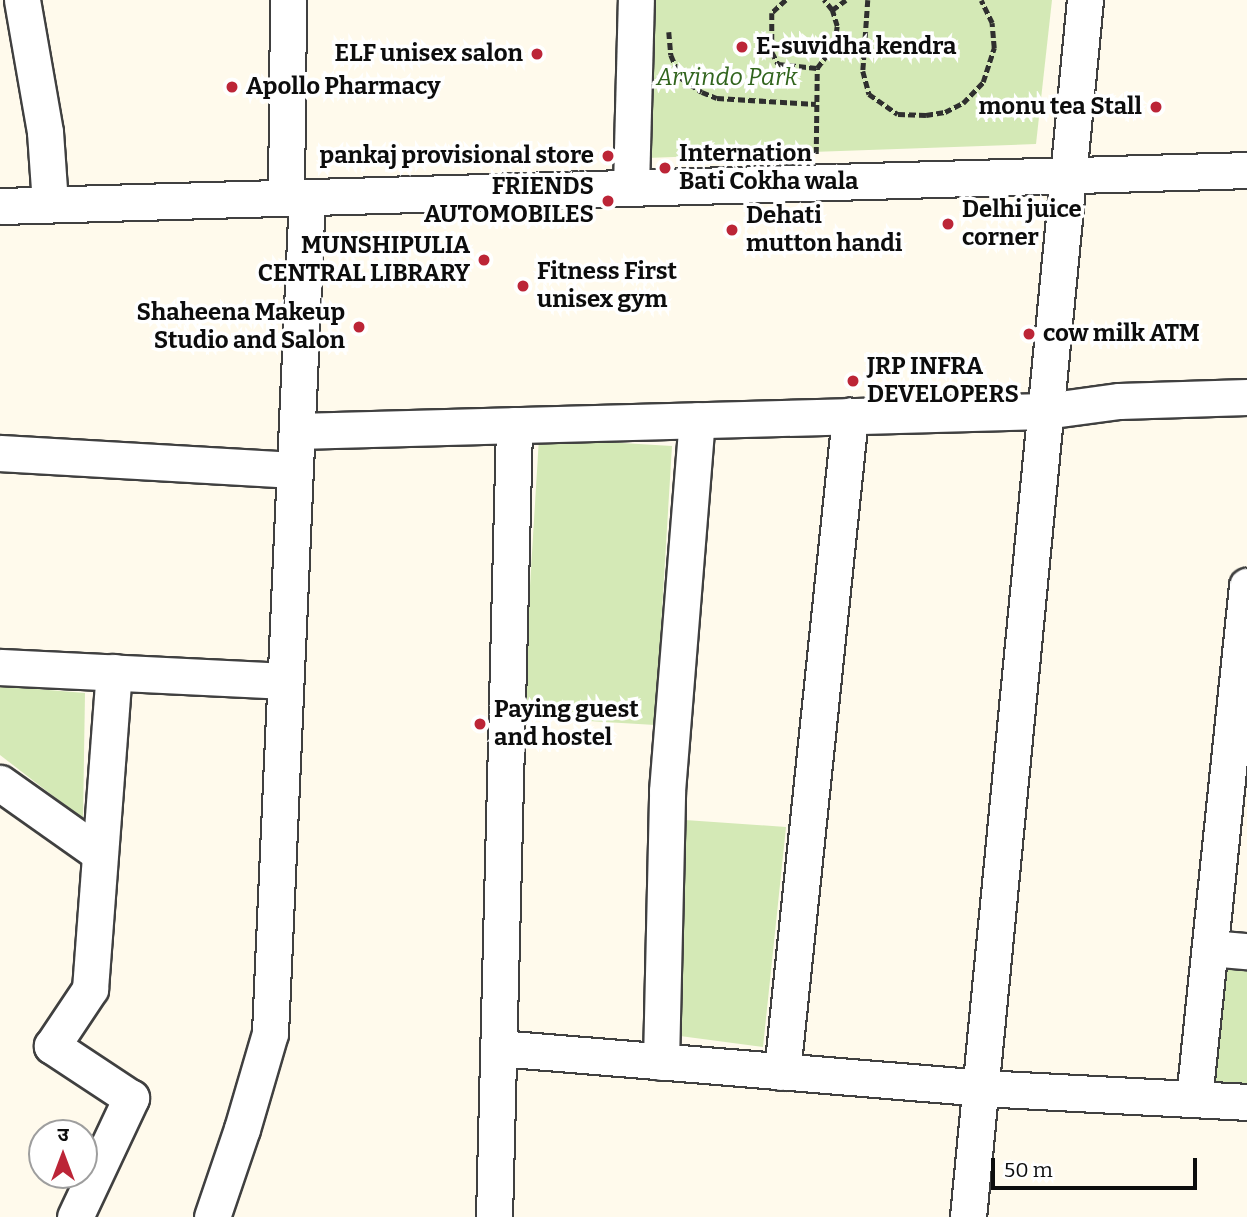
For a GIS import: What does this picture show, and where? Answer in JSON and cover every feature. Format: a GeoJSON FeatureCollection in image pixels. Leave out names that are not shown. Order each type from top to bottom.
{"type":"FeatureCollection","features":[{"type":"Feature","properties":{"kind":"street"},"geometry":{"type":"LineString","coordinates":[[22,0],[45,132],[50,204]]}},
{"type":"Feature","properties":{"kind":"street"},"geometry":{"type":"LineString","coordinates":[[212,1217],[243,1129],[270,1033],[297,431],[296,197],[288,0]]}},
{"type":"Feature","properties":{"kind":"street"},"geometry":{"type":"LineString","coordinates":[[631,187],[636,0]]}},
{"type":"Feature","properties":{"kind":"street"},"geometry":{"type":"LineString","coordinates":[[968,1217],[1086,0]]}},
{"type":"Feature","properties":{"kind":"street"},"geometry":{"type":"LineString","coordinates":[[0,206],[1247,170]]}},
{"type":"Feature","properties":{"kind":"street"},"geometry":{"type":"LineString","coordinates":[[297,431],[1045,411],[1119,401],[1247,397]]}},
{"type":"Feature","properties":{"kind":"street"},"geometry":{"type":"LineString","coordinates":[[782,1072],[850,416]]}},
{"type":"Feature","properties":{"kind":"street"},"geometry":{"type":"LineString","coordinates":[[662,1062],[667,791],[697,420]]}},
{"type":"Feature","properties":{"kind":"street"},"geometry":{"type":"LineString","coordinates":[[494,1217],[514,425]]}},
{"type":"Feature","properties":{"kind":"street"},"geometry":{"type":"LineString","coordinates":[[0,453],[295,470]]}},
{"type":"Feature","properties":{"kind":"street"},"geometry":{"type":"LineString","coordinates":[[1194,1099],[1247,586]]}},
{"type":"Feature","properties":{"kind":"street"},"geometry":{"type":"LineString","coordinates":[[0,667],[285,681]]}},
{"type":"Feature","properties":{"kind":"street"},"geometry":{"type":"LineString","coordinates":[[75,1217],[131,1098],[52,1046],[90,989],[114,672]]}},
{"type":"Feature","properties":{"kind":"street"},"geometry":{"type":"LineString","coordinates":[[0,783],[99,853]]}},
{"type":"Feature","properties":{"kind":"street"},"geometry":{"type":"LineString","coordinates":[[1210,948],[1247,951]]}},
{"type":"Feature","properties":{"kind":"street"},"geometry":{"type":"LineString","coordinates":[[498,1048],[981,1088],[1247,1102]]}},
{"type":"Feature","properties":{"kind":"path"},"geometry":{"type":"LineString","coordinates":[[786,0],[772,13],[772,52],[778,64],[817,68]]}},
{"type":"Feature","properties":{"kind":"path"},"geometry":{"type":"LineString","coordinates":[[819,182],[817,68],[835,44],[837,26],[832,10],[824,0]]}},
{"type":"Feature","properties":{"kind":"path"},"geometry":{"type":"LineString","coordinates":[[832,10],[846,0]]}},
{"type":"Feature","properties":{"kind":"path"},"geometry":{"type":"LineString","coordinates":[[868,0],[863,71],[869,94],[898,114],[926,115],[945,112],[963,103],[983,82],[994,48],[992,23],[981,0]]}},
{"type":"Feature","properties":{"kind":"path"},"geometry":{"type":"LineString","coordinates":[[669,24],[671,55],[681,78],[702,92],[717,98],[817,104]]}},
{"type":"Feature","properties":{"kind":"green space","name":"Arvindo Park"},"geometry":{"type":"Polygon","coordinates":[[[650,0],[1052,0],[1036,144],[646,158],[650,0]]]}},
{"type":"Feature","properties":{"kind":"green space"},"geometry":{"type":"Polygon","coordinates":[[[539,438],[672,446],[655,725],[522,717],[539,438]]]}},
{"type":"Feature","properties":{"kind":"green space"},"geometry":{"type":"Polygon","coordinates":[[[0,686],[85,693],[83,819],[0,755],[0,686]]]}},
{"type":"Feature","properties":{"kind":"green space"},"geometry":{"type":"Polygon","coordinates":[[[685,820],[786,827],[763,1047],[680,1036],[685,820]]]}},
{"type":"Feature","properties":{"kind":"green space"},"geometry":{"type":"Polygon","coordinates":[[[1225,966],[1247,968],[1247,1089],[1210,1086],[1225,966]]]}},
{"type":"Feature","properties":{"kind":"place","name":"E-suvidha kendra"},"geometry":{"type":"Point","coordinates":[742,47]}},
{"type":"Feature","properties":{"kind":"place","name":"ELF unisex salon"},"geometry":{"type":"Point","coordinates":[537,54]}},
{"type":"Feature","properties":{"kind":"place","name":"Apollo Pharmacy"},"geometry":{"type":"Point","coordinates":[232,87]}},
{"type":"Feature","properties":{"kind":"place","name":"monu tea Stall"},"geometry":{"type":"Point","coordinates":[1156,107]}},
{"type":"Feature","properties":{"kind":"place","name":"pankaj provisional store"},"geometry":{"type":"Point","coordinates":[608,156]}},
{"type":"Feature","properties":{"kind":"place","name":"Internation Bati Cokha wala"},"geometry":{"type":"Point","coordinates":[665,168]}},
{"type":"Feature","properties":{"kind":"place","name":"FRIENDS AUTOMOBILES"},"geometry":{"type":"Point","coordinates":[608,201]}},
{"type":"Feature","properties":{"kind":"place","name":"Delhi juice corner"},"geometry":{"type":"Point","coordinates":[948,224]}},
{"type":"Feature","properties":{"kind":"place","name":"Dehati mutton handi"},"geometry":{"type":"Point","coordinates":[732,230]}},
{"type":"Feature","properties":{"kind":"place","name":"MUNSHIPULIA CENTRAL LIBRARY"},"geometry":{"type":"Point","coordinates":[484,260]}},
{"type":"Feature","properties":{"kind":"place","name":"Fitness First unisex gym"},"geometry":{"type":"Point","coordinates":[523,286]}},
{"type":"Feature","properties":{"kind":"place","name":"Shaheena Makeup Studio and Salon"},"geometry":{"type":"Point","coordinates":[359,327]}},
{"type":"Feature","properties":{"kind":"place","name":"cow milk ATM"},"geometry":{"type":"Point","coordinates":[1029,334]}},
{"type":"Feature","properties":{"kind":"place","name":"JRP INFRA DEVELOPERS"},"geometry":{"type":"Point","coordinates":[853,381]}},
{"type":"Feature","properties":{"kind":"place","name":"Paying guest and hostel"},"geometry":{"type":"Point","coordinates":[480,724]}}]}
